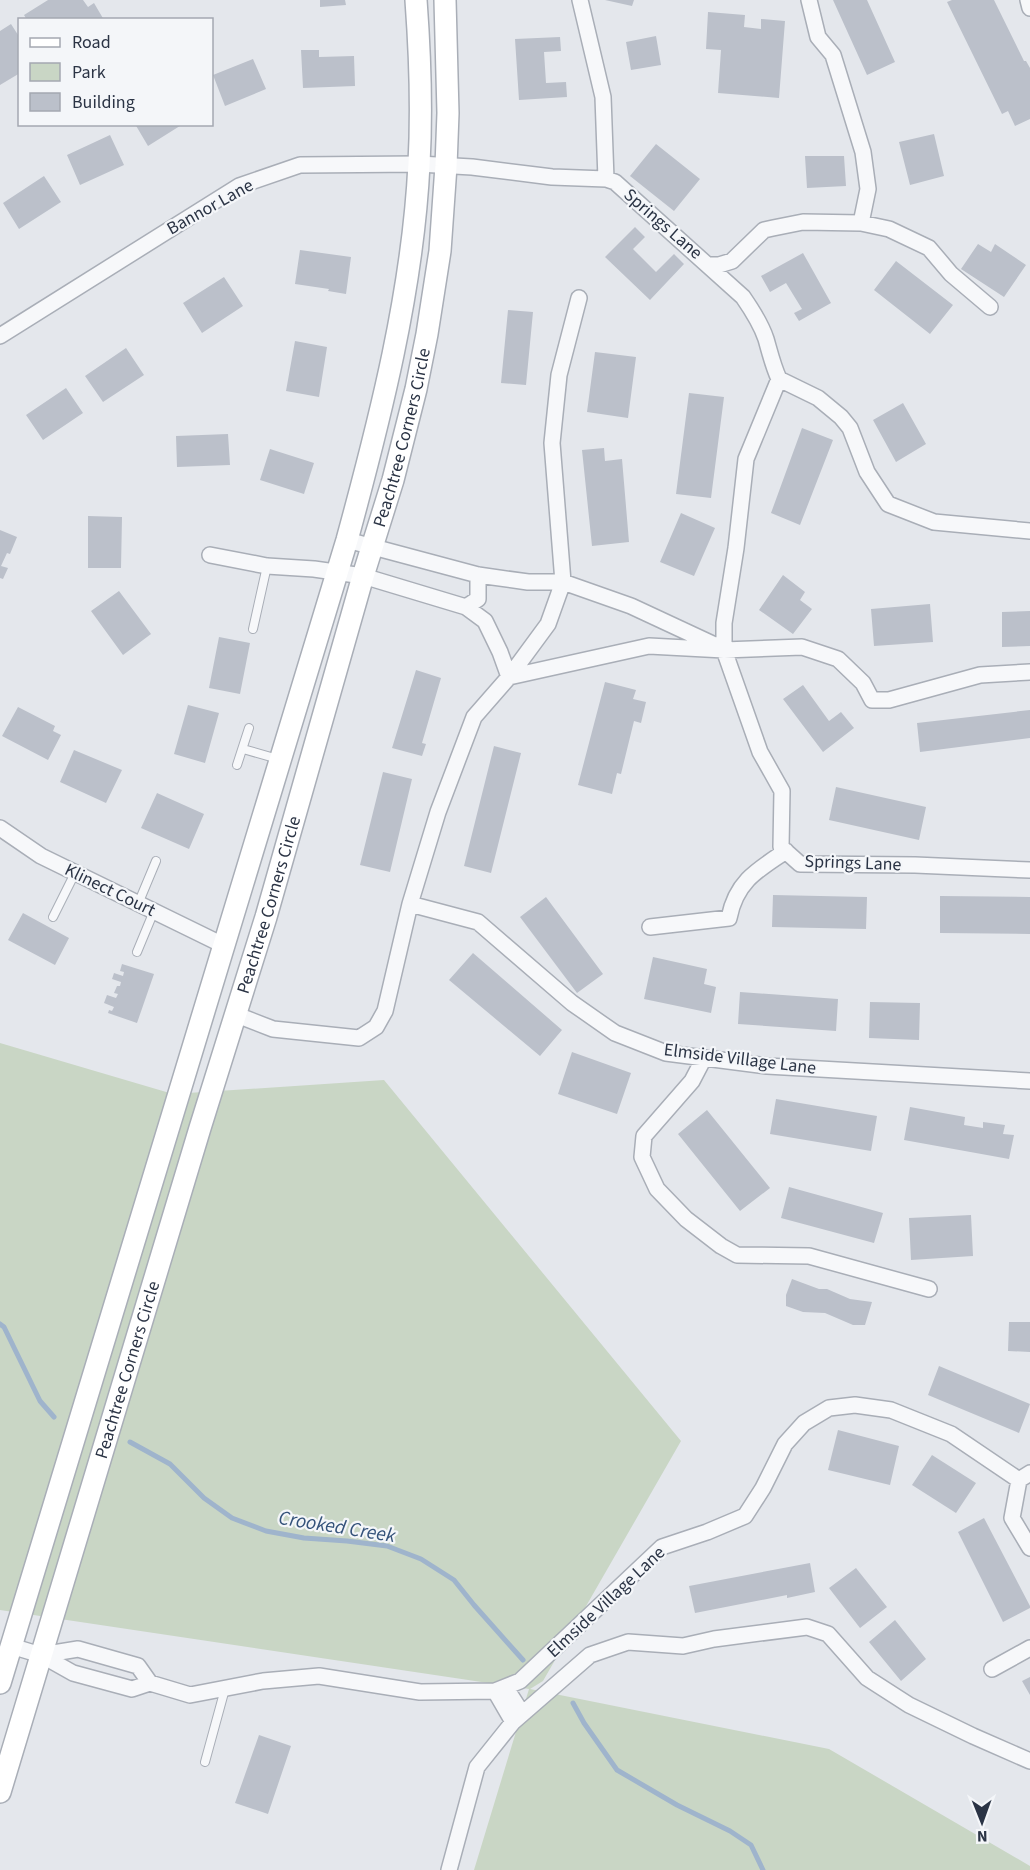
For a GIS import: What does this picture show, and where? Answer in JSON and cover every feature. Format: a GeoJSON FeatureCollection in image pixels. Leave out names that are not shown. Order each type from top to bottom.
{"type":"FeatureCollection","features":[{"type":"Feature","properties":{"kind":"street","name":"Peachtree Corners Circle"},"geometry":{"type":"LineString","coordinates":[[0,1683],[346,540],[385,395],[408,267],[419,164],[420,94],[416,0]]}},
{"type":"Feature","properties":{"kind":"street","name":"Peachtree Corners Circle"},"geometry":{"type":"LineString","coordinates":[[0,1792],[193,1151],[237,1015],[414,400],[428,334],[440,250],[448,113],[445,0]]}},
{"type":"Feature","properties":{"kind":"street"},"geometry":{"type":"LineString","coordinates":[[580,0],[603,97],[606,179]]}},
{"type":"Feature","properties":{"kind":"street"},"geometry":{"type":"LineString","coordinates":[[809,0],[818,37],[833,55],[863,152],[868,189],[861,223]]}},
{"type":"Feature","properties":{"kind":"street"},"geometry":{"type":"LineString","coordinates":[[1028,0],[1030,8]]}},
{"type":"Feature","properties":{"kind":"street","name":"Bannor Lane"},"geometry":{"type":"LineString","coordinates":[[0,336],[239,186],[300,165],[419,164],[446,166]]}},
{"type":"Feature","properties":{"kind":"street","name":"Springs Lane"},"geometry":{"type":"LineString","coordinates":[[446,166],[543,176],[606,179],[615,182],[710,265],[743,297],[754,313],[766,339],[770,360],[779,380],[746,459],[724,624],[724,650],[760,752],[782,791],[781,847],[800,864],[1030,870]]}},
{"type":"Feature","properties":{"kind":"street"},"geometry":{"type":"LineString","coordinates":[[710,265],[732,261],[764,231],[773,228],[803,222],[861,223],[889,230],[929,248],[951,274],[990,307]]}},
{"type":"Feature","properties":{"kind":"street"},"geometry":{"type":"LineString","coordinates":[[237,1015],[273,1029],[360,1038],[376,1027],[385,1011],[410,904],[438,812],[474,717],[548,624],[563,582],[552,443],[559,375],[579,298]]}},
{"type":"Feature","properties":{"kind":"street"},"geometry":{"type":"LineString","coordinates":[[779,380],[818,398],[841,417],[850,428],[867,472],[888,504],[934,522],[1030,531]]}},
{"type":"Feature","properties":{"kind":"street"},"geometry":{"type":"LineString","coordinates":[[346,540],[478,575],[528,582],[563,582],[631,606],[724,650]]}},
{"type":"Feature","properties":{"kind":"street"},"geometry":{"type":"LineString","coordinates":[[210,555],[267,566],[314,569],[363,576],[466,607],[485,621],[500,652],[508,677]]}},
{"type":"Feature","properties":{"kind":"street"},"geometry":{"type":"LineString","coordinates":[[466,607],[478,599],[478,575]]}},
{"type":"Feature","properties":{"kind":"street"},"geometry":{"type":"LineString","coordinates":[[508,677],[649,646],[724,650],[802,647],[838,659],[863,683],[872,700],[889,700],[980,675],[1030,672]]}},
{"type":"Feature","properties":{"kind":"street","name":"Klinect Court"},"geometry":{"type":"LineString","coordinates":[[1,833],[41,856],[223,945]]}},
{"type":"Feature","properties":{"kind":"street"},"geometry":{"type":"LineString","coordinates":[[650,927],[729,918],[732,902],[745,881],[786,851]]}},
{"type":"Feature","properties":{"kind":"street","name":"Elmside Village Lane"},"geometry":{"type":"LineString","coordinates":[[410,904],[478,922],[572,1003],[615,1034],[666,1053],[767,1066],[1030,1081]]}},
{"type":"Feature","properties":{"kind":"street"},"geometry":{"type":"LineString","coordinates":[[704,1058],[692,1081],[644,1136],[642,1157],[657,1189],[687,1219],[721,1246],[737,1255],[809,1257],[929,1289]]}},
{"type":"Feature","properties":{"kind":"street","name":"Elmside Village Lane"},"geometry":{"type":"LineString","coordinates":[[500,1690],[520,1681],[536,1667],[662,1547],[745,1516],[764,1488],[785,1444],[804,1423],[829,1408],[855,1405],[891,1410],[951,1434],[1025,1477]]}},
{"type":"Feature","properties":{"kind":"street"},"geometry":{"type":"LineString","coordinates":[[1025,1477],[1012,1518],[1030,1548]]}},
{"type":"Feature","properties":{"kind":"street"},"geometry":{"type":"LineString","coordinates":[[449,1870],[477,1767],[518,1718],[590,1654],[628,1642],[683,1646],[714,1639],[807,1627],[828,1634],[867,1678],[909,1705],[1030,1761]]}},
{"type":"Feature","properties":{"kind":"street"},"geometry":{"type":"LineString","coordinates":[[12,1646],[41,1655],[73,1673],[132,1689],[150,1683],[190,1695],[263,1681],[319,1676],[420,1692],[500,1690],[518,1718]]}},
{"type":"Feature","properties":{"kind":"street"},"geometry":{"type":"LineString","coordinates":[[992,1669],[1030,1648]]}},
{"type":"Feature","properties":{"kind":"street"},"geometry":{"type":"LineString","coordinates":[[41,1655],[78,1649],[138,1666],[150,1683]]}},
{"type":"Feature","properties":{"kind":"lane"},"geometry":{"type":"LineString","coordinates":[[253,629],[267,566]]}},
{"type":"Feature","properties":{"kind":"lane"},"geometry":{"type":"LineString","coordinates":[[237,765],[249,728]]}},
{"type":"Feature","properties":{"kind":"lane"},"geometry":{"type":"LineString","coordinates":[[243,749],[279,760]]}},
{"type":"Feature","properties":{"kind":"lane"},"geometry":{"type":"LineString","coordinates":[[138,903],[156,861]]}},
{"type":"Feature","properties":{"kind":"lane"},"geometry":{"type":"LineString","coordinates":[[53,917],[75,873]]}},
{"type":"Feature","properties":{"kind":"lane"},"geometry":{"type":"LineString","coordinates":[[137,952],[154,911]]}},
{"type":"Feature","properties":{"kind":"lane"},"geometry":{"type":"LineString","coordinates":[[205,1762],[225,1689]]}},
{"type":"Feature","properties":{"kind":"green space"},"geometry":{"type":"Polygon","coordinates":[[[0,1043],[173,1094],[384,1080],[681,1441],[543,1681],[530,1689],[829,1749],[1030,1866],[1030,1870],[474,1870],[529,1689],[0,1610],[0,1043]]]}},
{"type":"Feature","properties":{"kind":"building"},"geometry":{"type":"Polygon","coordinates":[[[48,0],[83,0],[88,7],[94,3],[103,18],[26,18],[24,15],[48,0]]]}},
{"type":"Feature","properties":{"kind":"building"},"geometry":{"type":"Polygon","coordinates":[[[320,0],[345,0],[346,5],[320,7],[320,0]]]}},
{"type":"Feature","properties":{"kind":"building"},"geometry":{"type":"Polygon","coordinates":[[[605,0],[634,0],[632,6],[605,0]]]}},
{"type":"Feature","properties":{"kind":"building"},"geometry":{"type":"Polygon","coordinates":[[[833,0],[867,0],[895,62],[867,75],[833,0]]]}},
{"type":"Feature","properties":{"kind":"building"},"geometry":{"type":"Polygon","coordinates":[[[994,0],[1024,61],[1030,68],[1030,119],[1015,126],[1008,111],[1002,114],[947,2],[994,0]]]}},
{"type":"Feature","properties":{"kind":"building"},"geometry":{"type":"Polygon","coordinates":[[[708,12],[745,15],[744,27],[761,29],[761,19],[785,21],[779,98],[718,93],[721,50],[706,49],[708,12]]]}},
{"type":"Feature","properties":{"kind":"building"},"geometry":{"type":"Polygon","coordinates":[[[11,24],[18,35],[18,74],[0,85],[0,31],[11,24]]]}},
{"type":"Feature","properties":{"kind":"building"},"geometry":{"type":"Polygon","coordinates":[[[656,36],[661,65],[631,70],[626,42],[656,36]]]}},
{"type":"Feature","properties":{"kind":"building"},"geometry":{"type":"Polygon","coordinates":[[[560,37],[561,51],[544,52],[546,83],[566,82],[567,97],[519,100],[515,39],[560,37]]]}},
{"type":"Feature","properties":{"kind":"building"},"geometry":{"type":"Polygon","coordinates":[[[301,50],[319,50],[319,57],[354,56],[355,86],[303,88],[301,50]]]}},
{"type":"Feature","properties":{"kind":"building"},"geometry":{"type":"Polygon","coordinates":[[[253,59],[266,89],[225,106],[213,75],[253,59]]]}},
{"type":"Feature","properties":{"kind":"building"},"geometry":{"type":"Polygon","coordinates":[[[136,126],[180,126],[148,146],[136,126]]]}},
{"type":"Feature","properties":{"kind":"building"},"geometry":{"type":"Polygon","coordinates":[[[934,134],[944,176],[910,185],[899,142],[934,134]]]}},
{"type":"Feature","properties":{"kind":"building"},"geometry":{"type":"Polygon","coordinates":[[[110,135],[124,165],[80,185],[67,155],[110,135]]]}},
{"type":"Feature","properties":{"kind":"building"},"geometry":{"type":"Polygon","coordinates":[[[656,144],[700,179],[674,211],[630,176],[656,144]]]}},
{"type":"Feature","properties":{"kind":"building"},"geometry":{"type":"Polygon","coordinates":[[[805,156],[844,156],[846,186],[807,188],[805,156]]]}},
{"type":"Feature","properties":{"kind":"building"},"geometry":{"type":"Polygon","coordinates":[[[44,176],[61,202],[19,229],[3,203],[44,176]]]}},
{"type":"Feature","properties":{"kind":"building"},"geometry":{"type":"Polygon","coordinates":[[[635,227],[645,237],[633,249],[656,272],[674,254],[684,264],[650,300],[605,257],[635,227]]]}},
{"type":"Feature","properties":{"kind":"building"},"geometry":{"type":"Polygon","coordinates":[[[978,244],[991,252],[995,244],[1026,265],[1004,297],[961,269],[978,244]]]}},
{"type":"Feature","properties":{"kind":"building"},"geometry":{"type":"Polygon","coordinates":[[[300,250],[351,257],[346,294],[295,284],[300,250]]]}},
{"type":"Feature","properties":{"kind":"building"},"geometry":{"type":"Polygon","coordinates":[[[803,253],[831,303],[799,321],[794,313],[802,309],[786,283],[770,292],[761,276],[803,253]]]}},
{"type":"Feature","properties":{"kind":"building"},"geometry":{"type":"Polygon","coordinates":[[[896,261],[953,305],[930,334],[874,290],[896,261]]]}},
{"type":"Feature","properties":{"kind":"building"},"geometry":{"type":"Polygon","coordinates":[[[224,277],[243,306],[202,333],[183,303],[224,277]]]}},
{"type":"Feature","properties":{"kind":"building"},"geometry":{"type":"Polygon","coordinates":[[[508,310],[533,312],[526,385],[501,383],[508,310]]]}},
{"type":"Feature","properties":{"kind":"building"},"geometry":{"type":"Polygon","coordinates":[[[295,341],[327,347],[319,397],[286,391],[295,341]]]}},
{"type":"Feature","properties":{"kind":"building"},"geometry":{"type":"Polygon","coordinates":[[[126,348],[144,375],[103,402],[85,376],[126,348]]]}},
{"type":"Feature","properties":{"kind":"building"},"geometry":{"type":"Polygon","coordinates":[[[595,352],[636,357],[628,418],[587,412],[595,352]]]}},
{"type":"Feature","properties":{"kind":"building"},"geometry":{"type":"Polygon","coordinates":[[[66,388],[83,413],[43,440],[26,415],[66,388]]]}},
{"type":"Feature","properties":{"kind":"building"},"geometry":{"type":"Polygon","coordinates":[[[689,393],[724,397],[711,498],[676,494],[689,393]]]}},
{"type":"Feature","properties":{"kind":"building"},"geometry":{"type":"Polygon","coordinates":[[[903,403],[926,444],[896,462],[873,420],[903,403]]]}},
{"type":"Feature","properties":{"kind":"building"},"geometry":{"type":"Polygon","coordinates":[[[802,428],[833,440],[800,525],[771,513],[802,428]]]}},
{"type":"Feature","properties":{"kind":"building"},"geometry":{"type":"Polygon","coordinates":[[[228,434],[230,465],[177,467],[176,436],[228,434]]]}},
{"type":"Feature","properties":{"kind":"building"},"geometry":{"type":"Polygon","coordinates":[[[604,448],[605,461],[622,459],[629,542],[592,546],[582,450],[604,448]]]}},
{"type":"Feature","properties":{"kind":"building"},"geometry":{"type":"Polygon","coordinates":[[[270,449],[314,463],[304,494],[260,480],[270,449]]]}},
{"type":"Feature","properties":{"kind":"building"},"geometry":{"type":"Polygon","coordinates":[[[681,513],[715,528],[694,576],[660,562],[681,513]]]}},
{"type":"Feature","properties":{"kind":"building"},"geometry":{"type":"Polygon","coordinates":[[[88,516],[122,517],[121,568],[88,568],[88,516]]]}},
{"type":"Feature","properties":{"kind":"building"},"geometry":{"type":"Polygon","coordinates":[[[0,530],[17,537],[10,554],[7,553],[1,566],[8,568],[3,579],[0,578],[0,530]]]}},
{"type":"Feature","properties":{"kind":"building"},"geometry":{"type":"Polygon","coordinates":[[[783,575],[805,592],[800,600],[812,609],[793,634],[759,610],[783,575]]]}},
{"type":"Feature","properties":{"kind":"building"},"geometry":{"type":"Polygon","coordinates":[[[119,591],[151,634],[123,655],[91,611],[119,591]]]}},
{"type":"Feature","properties":{"kind":"building"},"geometry":{"type":"Polygon","coordinates":[[[930,604],[933,642],[874,646],[871,609],[930,604]]]}},
{"type":"Feature","properties":{"kind":"building"},"geometry":{"type":"Polygon","coordinates":[[[1030,611],[1030,646],[1002,647],[1002,612],[1030,611]]]}},
{"type":"Feature","properties":{"kind":"building"},"geometry":{"type":"Polygon","coordinates":[[[219,637],[250,643],[240,694],[209,688],[219,637]]]}},
{"type":"Feature","properties":{"kind":"building"},"geometry":{"type":"Polygon","coordinates":[[[416,670],[441,678],[422,743],[426,744],[422,756],[392,748],[416,670]]]}},
{"type":"Feature","properties":{"kind":"building"},"geometry":{"type":"Polygon","coordinates":[[[605,682],[636,690],[633,699],[646,702],[641,723],[634,721],[621,774],[617,773],[612,794],[578,785],[605,682]]]}},
{"type":"Feature","properties":{"kind":"building"},"geometry":{"type":"Polygon","coordinates":[[[803,685],[829,721],[841,712],[854,728],[823,752],[783,699],[803,685]]]}},
{"type":"Feature","properties":{"kind":"building"},"geometry":{"type":"Polygon","coordinates":[[[188,705],[219,713],[205,763],[174,754],[188,705]]]}},
{"type":"Feature","properties":{"kind":"building"},"geometry":{"type":"Polygon","coordinates":[[[18,707],[55,726],[53,731],[61,735],[48,760],[2,736],[18,707]]]}},
{"type":"Feature","properties":{"kind":"building"},"geometry":{"type":"Polygon","coordinates":[[[1030,710],[1030,738],[920,752],[917,723],[1030,710]]]}},
{"type":"Feature","properties":{"kind":"building"},"geometry":{"type":"Polygon","coordinates":[[[494,746],[521,753],[491,873],[464,866],[494,746]]]}},
{"type":"Feature","properties":{"kind":"building"},"geometry":{"type":"Polygon","coordinates":[[[74,750],[122,770],[106,803],[60,782],[74,750]]]}},
{"type":"Feature","properties":{"kind":"building"},"geometry":{"type":"Polygon","coordinates":[[[383,772],[412,779],[390,872],[360,865],[383,772]]]}},
{"type":"Feature","properties":{"kind":"building"},"geometry":{"type":"Polygon","coordinates":[[[836,787],[926,807],[919,840],[829,820],[836,787]]]}},
{"type":"Feature","properties":{"kind":"building"},"geometry":{"type":"Polygon","coordinates":[[[157,793],[204,814],[189,849],[141,828],[157,793]]]}},
{"type":"Feature","properties":{"kind":"building"},"geometry":{"type":"Polygon","coordinates":[[[773,895],[867,897],[866,929],[772,927],[773,895]]]}},
{"type":"Feature","properties":{"kind":"building"},"geometry":{"type":"Polygon","coordinates":[[[940,896],[1030,897],[1030,934],[940,933],[940,896]]]}},
{"type":"Feature","properties":{"kind":"building"},"geometry":{"type":"Polygon","coordinates":[[[546,897],[603,974],[577,993],[520,917],[546,897]]]}},
{"type":"Feature","properties":{"kind":"building"},"geometry":{"type":"Polygon","coordinates":[[[23,913],[69,938],[55,965],[8,940],[23,913]]]}},
{"type":"Feature","properties":{"kind":"building"},"geometry":{"type":"Polygon","coordinates":[[[473,953],[562,1030],[540,1056],[449,980],[473,953]]]}},
{"type":"Feature","properties":{"kind":"building"},"geometry":{"type":"Polygon","coordinates":[[[653,957],[707,969],[704,984],[716,987],[711,1013],[644,999],[653,957]]]}},
{"type":"Feature","properties":{"kind":"building"},"geometry":{"type":"Polygon","coordinates":[[[122,964],[154,974],[137,1023],[108,1013],[114,1007],[104,1003],[107,995],[116,998],[118,994],[114,993],[121,982],[112,979],[114,973],[123,976],[124,972],[120,971],[122,964]]]}},
{"type":"Feature","properties":{"kind":"building"},"geometry":{"type":"Polygon","coordinates":[[[740,992],[838,999],[836,1031],[738,1024],[740,992]]]}},
{"type":"Feature","properties":{"kind":"building"},"geometry":{"type":"Polygon","coordinates":[[[870,1002],[920,1003],[919,1040],[869,1038],[870,1002]]]}},
{"type":"Feature","properties":{"kind":"building"},"geometry":{"type":"Polygon","coordinates":[[[572,1052],[631,1073],[617,1114],[558,1094],[572,1052]]]}},
{"type":"Feature","properties":{"kind":"building"},"geometry":{"type":"Polygon","coordinates":[[[776,1099],[877,1116],[871,1151],[770,1134],[776,1099]]]}},
{"type":"Feature","properties":{"kind":"building"},"geometry":{"type":"Polygon","coordinates":[[[910,1107],[965,1117],[964,1125],[983,1128],[983,1122],[1005,1125],[1003,1134],[1014,1135],[1009,1159],[904,1140],[910,1107]]]}},
{"type":"Feature","properties":{"kind":"building"},"geometry":{"type":"Polygon","coordinates":[[[707,1110],[770,1188],[740,1211],[678,1134],[707,1110]]]}},
{"type":"Feature","properties":{"kind":"building"},"geometry":{"type":"Polygon","coordinates":[[[789,1187],[883,1213],[874,1243],[781,1218],[789,1187]]]}},
{"type":"Feature","properties":{"kind":"building"},"geometry":{"type":"Polygon","coordinates":[[[971,1215],[973,1256],[911,1260],[909,1218],[971,1215]]]}},
{"type":"Feature","properties":{"kind":"building"},"geometry":{"type":"Polygon","coordinates":[[[792,1279],[819,1289],[827,1289],[850,1299],[872,1302],[865,1325],[853,1325],[825,1313],[803,1312],[786,1306],[786,1295],[792,1279]]]}},
{"type":"Feature","properties":{"kind":"building"},"geometry":{"type":"Polygon","coordinates":[[[1009,1322],[1030,1322],[1030,1352],[1008,1351],[1009,1322]]]}},
{"type":"Feature","properties":{"kind":"building"},"geometry":{"type":"Polygon","coordinates":[[[939,1366],[1030,1404],[1019,1433],[928,1395],[939,1366]]]}},
{"type":"Feature","properties":{"kind":"building"},"geometry":{"type":"Polygon","coordinates":[[[838,1430],[899,1446],[890,1485],[828,1470],[838,1430]]]}},
{"type":"Feature","properties":{"kind":"building"},"geometry":{"type":"Polygon","coordinates":[[[932,1455],[976,1483],[956,1513],[912,1485],[932,1455]]]}},
{"type":"Feature","properties":{"kind":"building"},"geometry":{"type":"Polygon","coordinates":[[[984,1518],[1030,1606],[1003,1622],[958,1532],[984,1518]]]}},
{"type":"Feature","properties":{"kind":"building"},"geometry":{"type":"Polygon","coordinates":[[[810,1563],[815,1592],[787,1598],[787,1595],[695,1613],[689,1586],[810,1563]]]}},
{"type":"Feature","properties":{"kind":"building"},"geometry":{"type":"Polygon","coordinates":[[[856,1568],[887,1607],[860,1628],[829,1588],[856,1568]]]}},
{"type":"Feature","properties":{"kind":"building"},"geometry":{"type":"Polygon","coordinates":[[[895,1620],[926,1659],[901,1681],[869,1642],[895,1620]]]}},
{"type":"Feature","properties":{"kind":"building"},"geometry":{"type":"Polygon","coordinates":[[[1030,1677],[1030,1695],[1022,1681],[1030,1677]]]}},
{"type":"Feature","properties":{"kind":"building"},"geometry":{"type":"Polygon","coordinates":[[[259,1735],[291,1746],[268,1814],[235,1803],[259,1735]]]}},
{"type":"Feature","properties":{"kind":"waterway","name":"Crooked Creek"},"geometry":{"type":"LineString","coordinates":[[0,1324],[4,1327],[40,1401],[54,1417]]}},
{"type":"Feature","properties":{"kind":"waterway","name":"Crooked Creek"},"geometry":{"type":"LineString","coordinates":[[130,1442],[170,1464],[204,1498],[232,1518],[266,1531],[304,1538],[387,1546],[421,1559],[454,1580],[523,1660]]}},
{"type":"Feature","properties":{"kind":"waterway","name":"Crooked Creek"},"geometry":{"type":"LineString","coordinates":[[573,1703],[617,1770],[677,1805],[730,1831],[751,1845],[763,1870]]}}]}
